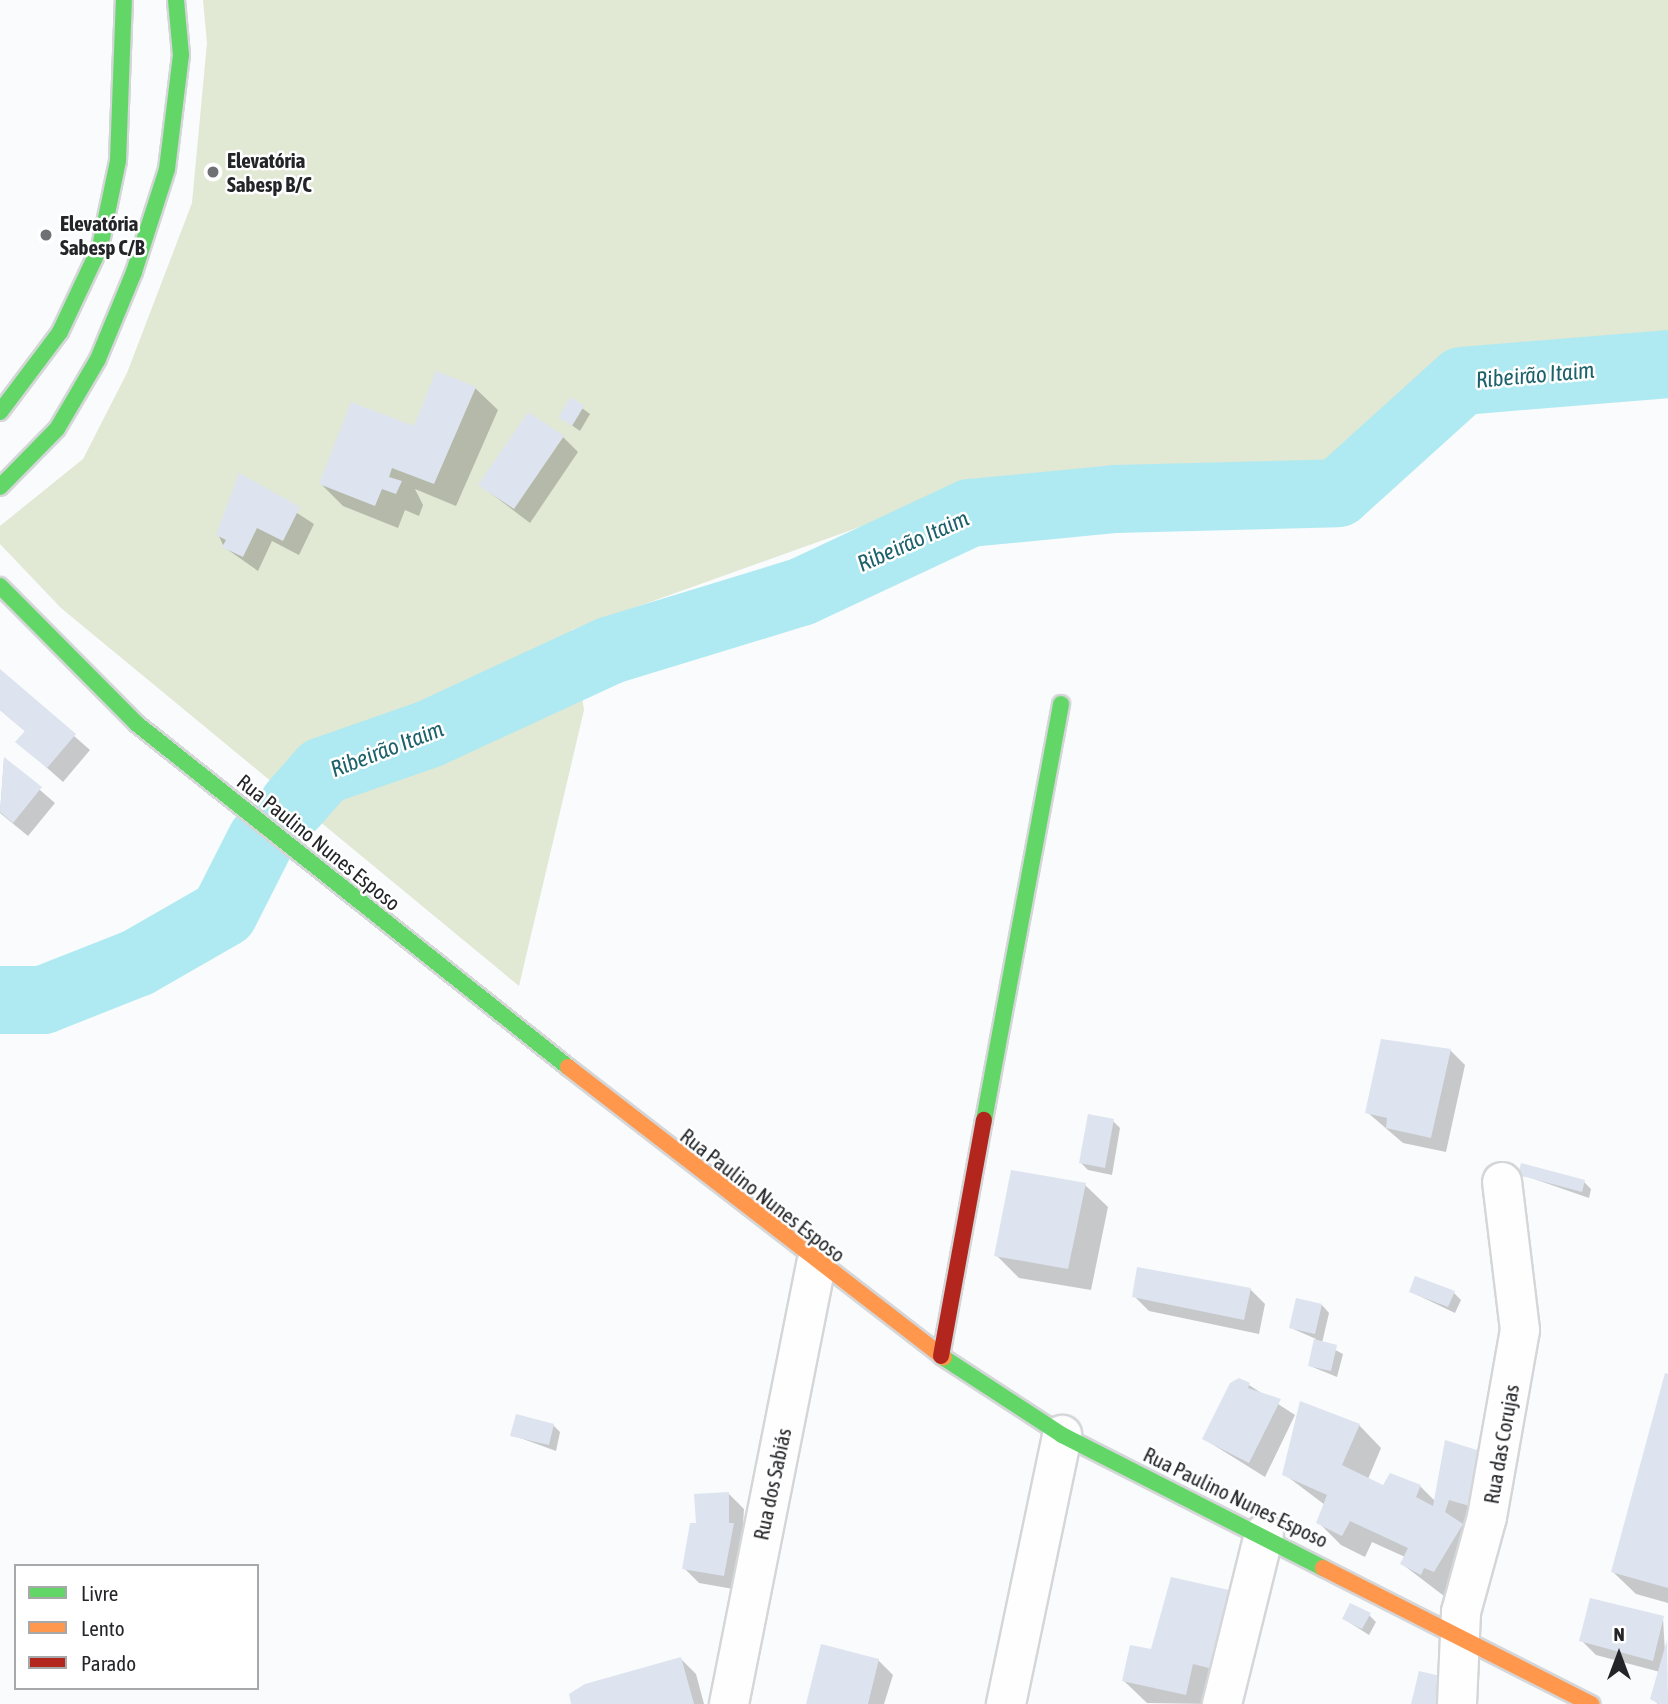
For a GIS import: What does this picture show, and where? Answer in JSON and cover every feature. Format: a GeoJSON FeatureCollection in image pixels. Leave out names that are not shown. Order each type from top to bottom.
{"type":"FeatureCollection","features":[{"type":"Feature","properties":{"kind":"street"},"geometry":{"type":"LineString","coordinates":[[0,432],[17,395],[60,332],[100,247],[118,161],[124,0]]}},
{"type":"Feature","properties":{"kind":"street"},"geometry":{"type":"LineString","coordinates":[[0,487],[57,429],[98,359],[134,272],[167,169],[181,55],[176,0]]}},
{"type":"Feature","properties":{"kind":"street"},"geometry":{"type":"LineString","coordinates":[[0,412],[17,395]]}},
{"type":"Feature","properties":{"kind":"street","name":"Rua Paulino Nunes Esposo"},"geometry":{"type":"LineString","coordinates":[[0,586],[137,724],[816,1265],[942,1356],[1062,1435],[1458,1632],[1591,1704]]}},
{"type":"Feature","properties":{"kind":"street"},"geometry":{"type":"LineString","coordinates":[[942,1356],[1061,704]]}},
{"type":"Feature","properties":{"kind":"street","name":"Rua das Corujas"},"geometry":{"type":"LineString","coordinates":[[1457,1704],[1463,1653],[1458,1632],[1487,1517],[1520,1330],[1502,1182]]}},
{"type":"Feature","properties":{"kind":"street","name":"Rua dos Sabiás"},"geometry":{"type":"LineString","coordinates":[[729,1704],[816,1265]]}},
{"type":"Feature","properties":{"kind":"street"},"geometry":{"type":"LineString","coordinates":[[1006,1704],[1062,1435]]}},
{"type":"Feature","properties":{"kind":"street"},"geometry":{"type":"LineString","coordinates":[[1222,1704],[1264,1534]]}},
{"type":"Feature","properties":{"kind":"green space"},"geometry":{"type":"Polygon","coordinates":[[[203,0],[1668,0],[1668,334],[1455,349],[1331,466],[963,490],[572,630],[584,710],[519,986],[61,608],[0,544],[0,526],[83,459],[127,373],[192,203],[207,43],[203,0]]]}},
{"type":"Feature","properties":{"kind":"building"},"geometry":{"type":"Polygon","coordinates":[[[436,371],[476,387],[434,484],[392,468],[389,477],[402,481],[396,494],[382,489],[375,506],[319,484],[351,402],[414,426],[436,371]]]}},
{"type":"Feature","properties":{"kind":"building"},"geometry":{"type":"Polygon","coordinates":[[[571,397],[584,406],[572,426],[558,417],[571,397]]]}},
{"type":"Feature","properties":{"kind":"building"},"geometry":{"type":"Polygon","coordinates":[[[528,412],[564,436],[514,509],[478,485],[528,412]]]}},
{"type":"Feature","properties":{"kind":"building"},"geometry":{"type":"Polygon","coordinates":[[[239,473],[300,507],[283,541],[257,528],[243,557],[222,547],[226,540],[216,535],[239,473]]]}},
{"type":"Feature","properties":{"kind":"building"},"geometry":{"type":"Polygon","coordinates":[[[0,669],[76,734],[47,768],[15,742],[25,731],[0,710],[0,669]]]}},
{"type":"Feature","properties":{"kind":"building"},"geometry":{"type":"Polygon","coordinates":[[[4,757],[42,787],[13,823],[0,812],[4,757]]]}},
{"type":"Feature","properties":{"kind":"building"},"geometry":{"type":"Polygon","coordinates":[[[1381,1039],[1451,1049],[1431,1138],[1386,1128],[1387,1118],[1365,1113],[1381,1039]]]}},
{"type":"Feature","properties":{"kind":"building"},"geometry":{"type":"Polygon","coordinates":[[[1088,1114],[1114,1119],[1105,1168],[1079,1163],[1088,1114]]]}},
{"type":"Feature","properties":{"kind":"building"},"geometry":{"type":"Polygon","coordinates":[[[1521,1163],[1585,1180],[1582,1192],[1518,1175],[1521,1163]]]}},
{"type":"Feature","properties":{"kind":"building"},"geometry":{"type":"Polygon","coordinates":[[[1011,1170],[1086,1183],[1068,1269],[994,1256],[1011,1170]]]}},
{"type":"Feature","properties":{"kind":"building"},"geometry":{"type":"Polygon","coordinates":[[[1137,1267],[1251,1288],[1244,1320],[1132,1297],[1137,1267]]]}},
{"type":"Feature","properties":{"kind":"building"},"geometry":{"type":"Polygon","coordinates":[[[1415,1276],[1455,1291],[1448,1307],[1409,1292],[1415,1276]]]}},
{"type":"Feature","properties":{"kind":"building"},"geometry":{"type":"Polygon","coordinates":[[[1296,1298],[1322,1304],[1315,1334],[1289,1328],[1296,1298]]]}},
{"type":"Feature","properties":{"kind":"building"},"geometry":{"type":"Polygon","coordinates":[[[1314,1339],[1337,1345],[1331,1371],[1308,1366],[1314,1339]]]}},
{"type":"Feature","properties":{"kind":"building"},"geometry":{"type":"Polygon","coordinates":[[[1665,1373],[1668,1374],[1668,1588],[1611,1572],[1665,1373]]]}},
{"type":"Feature","properties":{"kind":"building"},"geometry":{"type":"Polygon","coordinates":[[[1239,1378],[1250,1383],[1248,1388],[1281,1399],[1249,1463],[1202,1439],[1230,1383],[1239,1378]]]}},
{"type":"Feature","properties":{"kind":"building"},"geometry":{"type":"Polygon","coordinates":[[[1300,1401],[1360,1424],[1342,1465],[1383,1485],[1390,1473],[1421,1485],[1416,1497],[1433,1506],[1445,1440],[1480,1451],[1473,1507],[1449,1500],[1445,1512],[1463,1524],[1434,1572],[1424,1568],[1421,1575],[1400,1564],[1408,1548],[1350,1521],[1342,1536],[1316,1523],[1327,1495],[1282,1475],[1300,1401]]]}},
{"type":"Feature","properties":{"kind":"building"},"geometry":{"type":"Polygon","coordinates":[[[516,1414],[554,1424],[549,1445],[510,1436],[516,1414]]]}},
{"type":"Feature","properties":{"kind":"building"},"geometry":{"type":"Polygon","coordinates":[[[729,1492],[729,1523],[734,1523],[724,1576],[682,1569],[690,1523],[696,1523],[694,1494],[729,1492]]]}},
{"type":"Feature","properties":{"kind":"building"},"geometry":{"type":"Polygon","coordinates":[[[1171,1577],[1229,1590],[1213,1669],[1193,1664],[1186,1695],[1122,1681],[1130,1645],[1151,1649],[1171,1577]]]}},
{"type":"Feature","properties":{"kind":"building"},"geometry":{"type":"Polygon","coordinates":[[[1590,1598],[1664,1616],[1653,1661],[1579,1641],[1590,1598]]]}},
{"type":"Feature","properties":{"kind":"building"},"geometry":{"type":"Polygon","coordinates":[[[1350,1603],[1371,1613],[1362,1629],[1342,1619],[1350,1603]]]}},
{"type":"Feature","properties":{"kind":"building"},"geometry":{"type":"Polygon","coordinates":[[[1667,1640],[1668,1704],[1659,1704],[1650,1699],[1667,1640]]]}},
{"type":"Feature","properties":{"kind":"building"},"geometry":{"type":"Polygon","coordinates":[[[821,1644],[879,1659],[868,1704],[806,1704],[821,1644]]]}},
{"type":"Feature","properties":{"kind":"building"},"geometry":{"type":"Polygon","coordinates":[[[681,1657],[694,1704],[571,1704],[569,1694],[585,1684],[681,1657]]]}},
{"type":"Feature","properties":{"kind":"building"},"geometry":{"type":"Polygon","coordinates":[[[1419,1671],[1453,1679],[1447,1704],[1411,1704],[1419,1671]]]}},
{"type":"Feature","properties":{"kind":"waterway","name":"Ribeirão Itaim"},"geometry":{"type":"LineString","coordinates":[[293,805],[323,771],[429,734],[611,650],[801,592],[970,513],[1115,499],[1338,493],[1462,381],[1668,364]]}},
{"type":"Feature","properties":{"kind":"waterway","name":"Ribeirão Itaim"},"geometry":{"type":"LineString","coordinates":[[0,1000],[43,1000],[137,963],[224,913],[261,840]]}},
{"type":"Feature","properties":{"kind":"traffic: fast"},"geometry":{"type":"LineString","coordinates":[[0,412],[60,332],[100,247],[118,161],[124,0]]}},
{"type":"Feature","properties":{"kind":"traffic: fast"},"geometry":{"type":"LineString","coordinates":[[0,487],[57,429],[98,359],[134,272],[167,169],[181,55],[176,0]]}},
{"type":"Feature","properties":{"kind":"traffic: fast"},"geometry":{"type":"LineString","coordinates":[[0,586],[137,724],[568,1067]]}},
{"type":"Feature","properties":{"kind":"traffic: fast"},"geometry":{"type":"LineString","coordinates":[[984,1120],[1061,704]]}},
{"type":"Feature","properties":{"kind":"traffic: fast"},"geometry":{"type":"LineString","coordinates":[[944,1358],[1062,1435],[1323,1568]]}},
{"type":"Feature","properties":{"kind":"traffic: slow"},"geometry":{"type":"LineString","coordinates":[[568,1067],[944,1358]]}},
{"type":"Feature","properties":{"kind":"traffic: slow"},"geometry":{"type":"LineString","coordinates":[[1323,1568],[1591,1704]]}},
{"type":"Feature","properties":{"kind":"traffic: jam"},"geometry":{"type":"LineString","coordinates":[[941,1356],[984,1120]]}},
{"type":"Feature","properties":{"kind":"place","name":"Elevatória Sabesp B/C"},"geometry":{"type":"Point","coordinates":[213,172]}},
{"type":"Feature","properties":{"kind":"place","name":"Elevatória Sabesp C/B"},"geometry":{"type":"Point","coordinates":[46,235]}}]}
